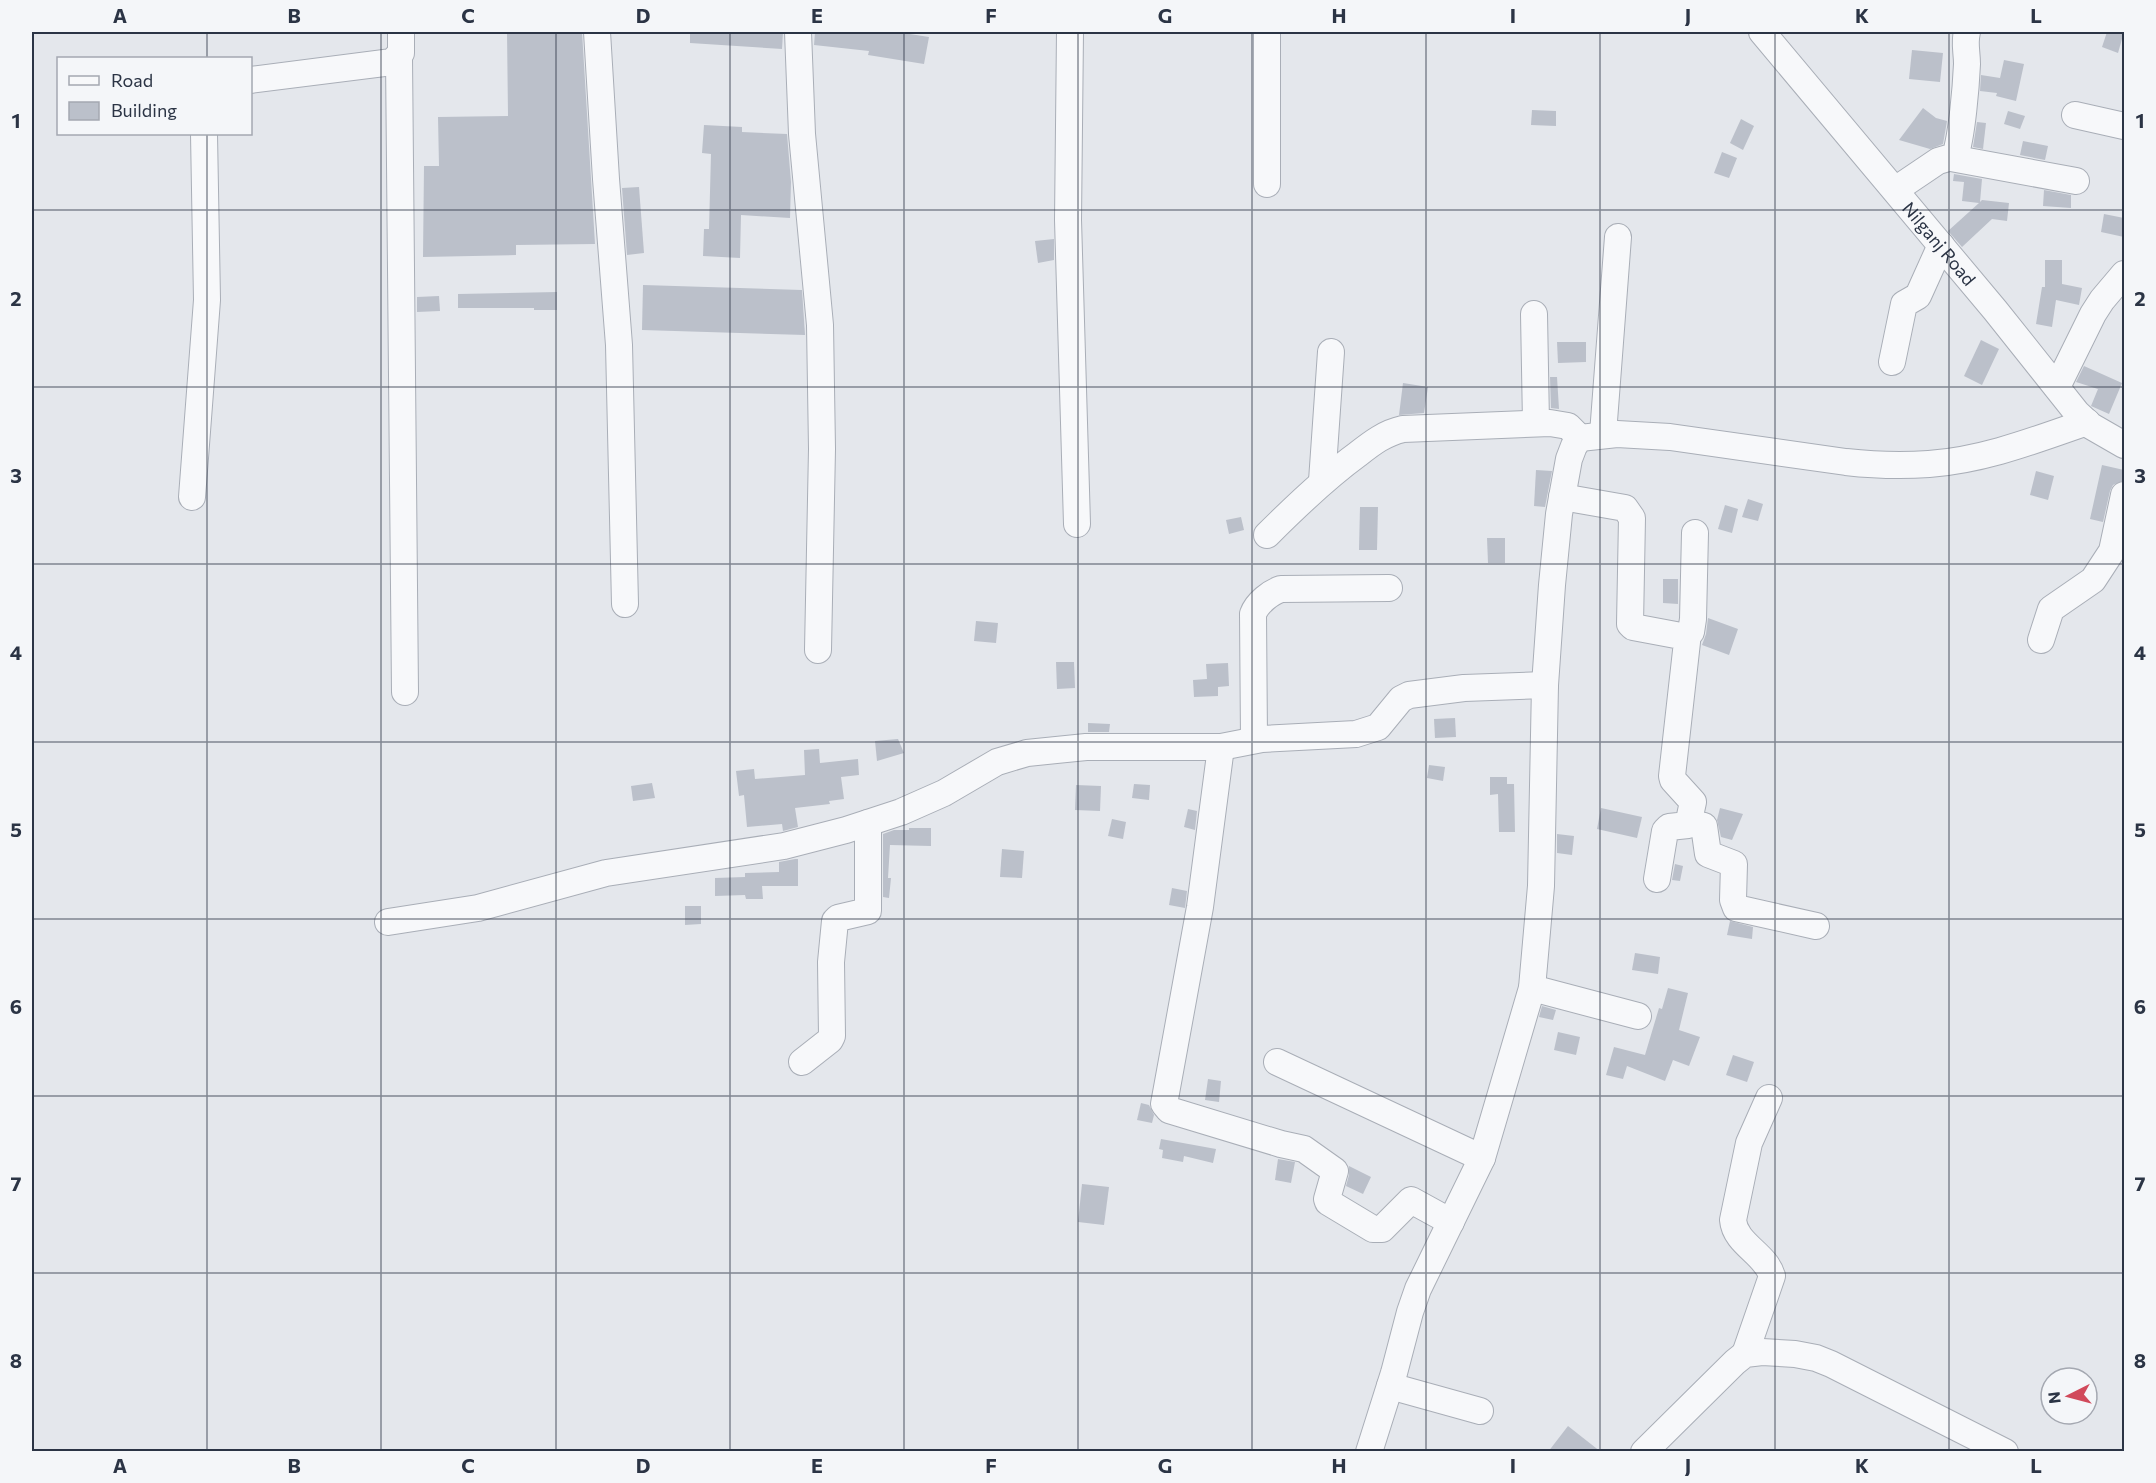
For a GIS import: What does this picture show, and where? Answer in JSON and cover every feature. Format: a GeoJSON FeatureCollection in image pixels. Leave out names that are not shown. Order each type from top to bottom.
{"type":"FeatureCollection","features":[{"type":"Feature","properties":{"kind":"street"},"geometry":{"type":"LineString","coordinates":[[401,32],[402,47],[399,58],[405,692]]}},
{"type":"Feature","properties":{"kind":"street"},"geometry":{"type":"LineString","coordinates":[[597,32],[606,179],[618,313],[625,604]]}},
{"type":"Feature","properties":{"kind":"street"},"geometry":{"type":"LineString","coordinates":[[798,32],[802,134],[820,325],[822,449],[818,650]]}},
{"type":"Feature","properties":{"kind":"street"},"geometry":{"type":"LineString","coordinates":[[1070,32],[1068,220],[1077,524]]}},
{"type":"Feature","properties":{"kind":"street"},"geometry":{"type":"LineString","coordinates":[[1267,32],[1267,184]]}},
{"type":"Feature","properties":{"kind":"street","name":"Nilganj Road"},"geometry":{"type":"LineString","coordinates":[[1762,32],[2087,422],[2124,445]]}},
{"type":"Feature","properties":{"kind":"street"},"geometry":{"type":"LineString","coordinates":[[1952,158],[1956,152],[1959,137],[1966,66],[1964,41],[1967,32]]}},
{"type":"Feature","properties":{"kind":"street"},"geometry":{"type":"LineString","coordinates":[[252,80],[386,64],[399,58]]}},
{"type":"Feature","properties":{"kind":"street"},"geometry":{"type":"LineString","coordinates":[[2075,115],[2124,126]]}},
{"type":"Feature","properties":{"kind":"street"},"geometry":{"type":"LineString","coordinates":[[192,497],[207,300],[204,135]]}},
{"type":"Feature","properties":{"kind":"street"},"geometry":{"type":"LineString","coordinates":[[1895,190],[1938,161],[1952,158],[2076,181]]}},
{"type":"Feature","properties":{"kind":"street"},"geometry":{"type":"LineString","coordinates":[[1592,436],[1618,237]]}},
{"type":"Feature","properties":{"kind":"street"},"geometry":{"type":"LineString","coordinates":[[1892,362],[1904,304],[1918,296],[1941,245]]}},
{"type":"Feature","properties":{"kind":"street"},"geometry":{"type":"LineString","coordinates":[[2057,387],[2093,314],[2124,274]]}},
{"type":"Feature","properties":{"kind":"street"},"geometry":{"type":"LineString","coordinates":[[1534,314],[1536,423]]}},
{"type":"Feature","properties":{"kind":"street"},"geometry":{"type":"LineString","coordinates":[[1322,481],[1331,352]]}},
{"type":"Feature","properties":{"kind":"street"},"geometry":{"type":"LineString","coordinates":[[1267,535],[1322,481],[1377,440],[1393,431],[1403,429],[1536,423],[1568,426],[1592,436],[1670,437],[1846,462],[1929,464],[1982,456],[2087,422]]}},
{"type":"Feature","properties":{"kind":"street"},"geometry":{"type":"LineString","coordinates":[[1369,1452],[1410,1312],[1482,1158],[1532,988],[1541,886],[1545,685],[1552,585],[1562,497],[1569,459],[1574,446],[1592,436]]}},
{"type":"Feature","properties":{"kind":"street"},"geometry":{"type":"LineString","coordinates":[[2041,640],[2051,609],[2093,580],[2113,570],[2112,551],[2124,495]]}},
{"type":"Feature","properties":{"kind":"street"},"geometry":{"type":"LineString","coordinates":[[1562,497],[1625,508],[1629,512],[1632,518],[1630,624],[1633,627],[1681,636],[1687,642],[1672,776],[1673,780],[1692,799],[1690,823]]}},
{"type":"Feature","properties":{"kind":"street"},"geometry":{"type":"LineString","coordinates":[[1685,638],[1691,632],[1693,620],[1695,533]]}},
{"type":"Feature","properties":{"kind":"street"},"geometry":{"type":"LineString","coordinates":[[1254,740],[1253,614],[1258,605],[1281,589],[1389,588]]}},
{"type":"Feature","properties":{"kind":"street"},"geometry":{"type":"LineString","coordinates":[[388,922],[478,908],[614,872],[784,846],[868,823],[932,800],[997,762],[1027,753],[1086,747],[1221,747],[1254,740],[1356,734],[1378,727],[1401,699],[1409,694],[1464,688],[1545,685]]}},
{"type":"Feature","properties":{"kind":"street"},"geometry":{"type":"LineString","coordinates":[[1221,747],[1200,907],[1164,1104],[1169,1110],[1311,1153],[1335,1171],[1328,1202],[1373,1229],[1382,1229],[1411,1200],[1451,1222]]}},
{"type":"Feature","properties":{"kind":"street"},"geometry":{"type":"LineString","coordinates":[[802,1062],[832,1036],[831,962],[836,921],[838,918],[868,910],[868,823]]}},
{"type":"Feature","properties":{"kind":"street"},"geometry":{"type":"LineString","coordinates":[[1658,879],[1665,831],[1669,827],[1686,826],[1690,823],[1704,826],[1708,854],[1734,864],[1733,900],[1736,908],[1816,926]]}},
{"type":"Feature","properties":{"kind":"street"},"geometry":{"type":"LineString","coordinates":[[1532,988],[1638,1016]]}},
{"type":"Feature","properties":{"kind":"street"},"geometry":{"type":"LineString","coordinates":[[1277,1062],[1482,1158]]}},
{"type":"Feature","properties":{"kind":"street"},"geometry":{"type":"LineString","coordinates":[[1745,1354],[1772,1276],[1768,1268],[1735,1231],[1733,1220],[1747,1149],[1769,1098]]}},
{"type":"Feature","properties":{"kind":"street"},"geometry":{"type":"LineString","coordinates":[[1644,1452],[1735,1362],[1745,1354],[1762,1352],[1795,1354],[1831,1364],[2005,1452]]}},
{"type":"Feature","properties":{"kind":"street"},"geometry":{"type":"LineString","coordinates":[[1390,1386],[1480,1411]]}},
{"type":"Feature","properties":{"kind":"building"},"geometry":{"type":"Polygon","coordinates":[[[507,32],[582,32],[595,244],[516,245],[516,255],[423,257],[424,166],[439,166],[438,117],[508,116],[507,32]]]}},
{"type":"Feature","properties":{"kind":"building"},"geometry":{"type":"Polygon","coordinates":[[[690,32],[783,32],[782,49],[690,43],[690,32]]]}},
{"type":"Feature","properties":{"kind":"building"},"geometry":{"type":"Polygon","coordinates":[[[815,32],[897,32],[929,37],[924,64],[868,55],[869,51],[814,45],[815,32]]]}},
{"type":"Feature","properties":{"kind":"building"},"geometry":{"type":"Polygon","coordinates":[[[2107,32],[2124,32],[2118,53],[2102,47],[2107,32]]]}},
{"type":"Feature","properties":{"kind":"building"},"geometry":{"type":"Polygon","coordinates":[[[1912,50],[1943,53],[1940,82],[1909,79],[1912,50]]]}},
{"type":"Feature","properties":{"kind":"building"},"geometry":{"type":"Polygon","coordinates":[[[2004,60],[2024,64],[2016,101],[1996,96],[1997,93],[1980,91],[1981,75],[2000,78],[2004,60]]]}},
{"type":"Feature","properties":{"kind":"building"},"geometry":{"type":"Polygon","coordinates":[[[1923,108],[1936,118],[1947,121],[1943,144],[1930,149],[1899,140],[1923,108]]]}},
{"type":"Feature","properties":{"kind":"building"},"geometry":{"type":"Polygon","coordinates":[[[1532,110],[1556,111],[1556,126],[1531,125],[1532,110]]]}},
{"type":"Feature","properties":{"kind":"building"},"geometry":{"type":"Polygon","coordinates":[[[2008,111],[2025,116],[2020,129],[2004,124],[2008,111]]]}},
{"type":"Feature","properties":{"kind":"building"},"geometry":{"type":"Polygon","coordinates":[[[1741,119],[1754,126],[1743,150],[1730,143],[1741,119]]]}},
{"type":"Feature","properties":{"kind":"building"},"geometry":{"type":"Polygon","coordinates":[[[1977,122],[1986,123],[1983,149],[1973,147],[1977,122]]]}},
{"type":"Feature","properties":{"kind":"building"},"geometry":{"type":"Polygon","coordinates":[[[704,125],[742,127],[742,132],[787,134],[791,182],[790,218],[741,215],[740,258],[703,256],[704,229],[709,229],[711,154],[702,153],[704,125]]]}},
{"type":"Feature","properties":{"kind":"building"},"geometry":{"type":"Polygon","coordinates":[[[2023,141],[2048,146],[2045,160],[2020,155],[2023,141]]]}},
{"type":"Feature","properties":{"kind":"building"},"geometry":{"type":"Polygon","coordinates":[[[1722,152],[1737,158],[1729,178],[1714,173],[1722,152]]]}},
{"type":"Feature","properties":{"kind":"building"},"geometry":{"type":"Polygon","coordinates":[[[1954,174],[1982,179],[1980,202],[1982,200],[2009,203],[2007,221],[1992,219],[1962,247],[1948,231],[1979,203],[1962,201],[1964,182],[1953,181],[1954,174]]]}},
{"type":"Feature","properties":{"kind":"building"},"geometry":{"type":"Polygon","coordinates":[[[639,187],[644,253],[627,255],[622,188],[639,187]]]}},
{"type":"Feature","properties":{"kind":"building"},"geometry":{"type":"Polygon","coordinates":[[[2044,190],[2071,195],[2071,208],[2043,206],[2044,190]]]}},
{"type":"Feature","properties":{"kind":"building"},"geometry":{"type":"Polygon","coordinates":[[[2104,214],[2124,218],[2124,237],[2101,232],[2104,214]]]}},
{"type":"Feature","properties":{"kind":"building"},"geometry":{"type":"Polygon","coordinates":[[[1054,239],[1054,260],[1038,263],[1035,241],[1054,239]]]}},
{"type":"Feature","properties":{"kind":"building"},"geometry":{"type":"Polygon","coordinates":[[[2045,260],[2062,260],[2062,284],[2082,288],[2079,305],[2056,300],[2052,327],[2036,324],[2042,287],[2045,287],[2045,260]]]}},
{"type":"Feature","properties":{"kind":"building"},"geometry":{"type":"Polygon","coordinates":[[[643,285],[802,290],[805,335],[642,330],[643,285]]]}},
{"type":"Feature","properties":{"kind":"building"},"geometry":{"type":"Polygon","coordinates":[[[557,292],[557,310],[458,308],[458,294],[557,292]]]}},
{"type":"Feature","properties":{"kind":"building"},"geometry":{"type":"Polygon","coordinates":[[[439,296],[440,311],[417,312],[417,297],[439,296]]]}},
{"type":"Feature","properties":{"kind":"building"},"geometry":{"type":"Polygon","coordinates":[[[1981,340],[1999,349],[1982,385],[1964,376],[1981,340]]]}},
{"type":"Feature","properties":{"kind":"building"},"geometry":{"type":"Polygon","coordinates":[[[1557,342],[1586,342],[1586,362],[1558,363],[1557,342]]]}},
{"type":"Feature","properties":{"kind":"building"},"geometry":{"type":"Polygon","coordinates":[[[2084,366],[2122,383],[2109,414],[2091,406],[2098,389],[2076,382],[2084,366]]]}},
{"type":"Feature","properties":{"kind":"building"},"geometry":{"type":"Polygon","coordinates":[[[1550,377],[1557,377],[1559,409],[1551,408],[1550,377]]]}},
{"type":"Feature","properties":{"kind":"building"},"geometry":{"type":"Polygon","coordinates":[[[1403,383],[1428,387],[1424,413],[1399,415],[1403,383]]]}},
{"type":"Feature","properties":{"kind":"building"},"geometry":{"type":"Polygon","coordinates":[[[2102,465],[2124,470],[2124,480],[2113,485],[2110,491],[2103,522],[2090,519],[2102,465]]]}},
{"type":"Feature","properties":{"kind":"building"},"geometry":{"type":"Polygon","coordinates":[[[1536,470],[1552,471],[1545,507],[1534,506],[1536,470]]]}},
{"type":"Feature","properties":{"kind":"building"},"geometry":{"type":"Polygon","coordinates":[[[2036,471],[2054,476],[2048,500],[2030,495],[2036,471]]]}},
{"type":"Feature","properties":{"kind":"building"},"geometry":{"type":"Polygon","coordinates":[[[1748,499],[1763,504],[1758,521],[1742,517],[1748,499]]]}},
{"type":"Feature","properties":{"kind":"building"},"geometry":{"type":"Polygon","coordinates":[[[1725,505],[1738,509],[1732,533],[1718,529],[1725,505]]]}},
{"type":"Feature","properties":{"kind":"building"},"geometry":{"type":"Polygon","coordinates":[[[1360,507],[1378,507],[1377,550],[1359,550],[1360,507]]]}},
{"type":"Feature","properties":{"kind":"building"},"geometry":{"type":"Polygon","coordinates":[[[1241,517],[1244,530],[1229,534],[1226,520],[1241,517]]]}},
{"type":"Feature","properties":{"kind":"building"},"geometry":{"type":"Polygon","coordinates":[[[1487,538],[1505,538],[1505,563],[1488,563],[1487,538]]]}},
{"type":"Feature","properties":{"kind":"building"},"geometry":{"type":"Polygon","coordinates":[[[1663,579],[1678,579],[1678,604],[1663,603],[1663,579]]]}},
{"type":"Feature","properties":{"kind":"building"},"geometry":{"type":"Polygon","coordinates":[[[1708,618],[1738,629],[1729,655],[1702,645],[1708,618]]]}},
{"type":"Feature","properties":{"kind":"building"},"geometry":{"type":"Polygon","coordinates":[[[976,621],[998,623],[996,643],[974,641],[976,621]]]}},
{"type":"Feature","properties":{"kind":"building"},"geometry":{"type":"Polygon","coordinates":[[[1056,662],[1074,662],[1075,688],[1057,689],[1056,662]]]}},
{"type":"Feature","properties":{"kind":"building"},"geometry":{"type":"Polygon","coordinates":[[[1228,663],[1229,686],[1218,687],[1218,696],[1194,697],[1193,680],[1207,679],[1206,664],[1228,663]]]}},
{"type":"Feature","properties":{"kind":"building"},"geometry":{"type":"Polygon","coordinates":[[[1455,718],[1456,737],[1435,738],[1434,719],[1455,718]]]}},
{"type":"Feature","properties":{"kind":"building"},"geometry":{"type":"Polygon","coordinates":[[[1088,723],[1110,724],[1109,732],[1088,732],[1088,723]]]}},
{"type":"Feature","properties":{"kind":"building"},"geometry":{"type":"Polygon","coordinates":[[[898,739],[904,753],[877,761],[875,741],[898,739]]]}},
{"type":"Feature","properties":{"kind":"building"},"geometry":{"type":"Polygon","coordinates":[[[819,749],[820,763],[858,759],[859,775],[841,777],[844,799],[829,801],[830,804],[795,808],[798,827],[783,831],[782,824],[747,827],[744,795],[739,796],[736,771],[754,769],[755,779],[805,775],[804,750],[819,749]]]}},
{"type":"Feature","properties":{"kind":"building"},"geometry":{"type":"Polygon","coordinates":[[[1429,765],[1445,767],[1443,781],[1427,778],[1429,765]]]}},
{"type":"Feature","properties":{"kind":"building"},"geometry":{"type":"Polygon","coordinates":[[[1490,777],[1507,777],[1507,784],[1514,784],[1515,832],[1499,832],[1498,794],[1490,795],[1490,777]]]}},
{"type":"Feature","properties":{"kind":"building"},"geometry":{"type":"Polygon","coordinates":[[[652,783],[655,798],[633,801],[631,786],[652,783]]]}},
{"type":"Feature","properties":{"kind":"building"},"geometry":{"type":"Polygon","coordinates":[[[1134,784],[1150,785],[1149,800],[1132,798],[1134,784]]]}},
{"type":"Feature","properties":{"kind":"building"},"geometry":{"type":"Polygon","coordinates":[[[1076,785],[1101,786],[1100,811],[1075,810],[1076,785]]]}},
{"type":"Feature","properties":{"kind":"building"},"geometry":{"type":"Polygon","coordinates":[[[1601,808],[1642,817],[1637,838],[1597,829],[1601,808]]]}},
{"type":"Feature","properties":{"kind":"building"},"geometry":{"type":"Polygon","coordinates":[[[1720,808],[1743,814],[1732,840],[1721,837],[1717,820],[1720,808]]]}},
{"type":"Feature","properties":{"kind":"building"},"geometry":{"type":"Polygon","coordinates":[[[1188,809],[1197,811],[1195,830],[1184,827],[1188,809]]]}},
{"type":"Feature","properties":{"kind":"building"},"geometry":{"type":"Polygon","coordinates":[[[1112,819],[1126,822],[1123,839],[1108,836],[1112,819]]]}},
{"type":"Feature","properties":{"kind":"building"},"geometry":{"type":"Polygon","coordinates":[[[909,828],[931,828],[931,846],[890,845],[889,898],[883,897],[883,834],[894,830],[909,830],[909,828]]]}},
{"type":"Feature","properties":{"kind":"building"},"geometry":{"type":"Polygon","coordinates":[[[1557,834],[1574,836],[1572,855],[1557,853],[1557,834]]]}},
{"type":"Feature","properties":{"kind":"building"},"geometry":{"type":"Polygon","coordinates":[[[1002,849],[1024,851],[1022,878],[1000,877],[1002,849]]]}},
{"type":"Feature","properties":{"kind":"building"},"geometry":{"type":"Polygon","coordinates":[[[798,859],[798,886],[762,886],[763,899],[746,899],[745,895],[715,896],[715,878],[745,877],[745,873],[779,872],[779,862],[798,859]]]}},
{"type":"Feature","properties":{"kind":"building"},"geometry":{"type":"Polygon","coordinates":[[[1675,864],[1683,866],[1680,881],[1672,880],[1675,864]]]}},
{"type":"Feature","properties":{"kind":"building"},"geometry":{"type":"Polygon","coordinates":[[[1172,888],[1187,891],[1185,908],[1169,905],[1172,888]]]}},
{"type":"Feature","properties":{"kind":"building"},"geometry":{"type":"Polygon","coordinates":[[[685,906],[701,906],[701,924],[685,925],[685,906]]]}},
{"type":"Feature","properties":{"kind":"building"},"geometry":{"type":"Polygon","coordinates":[[[1730,921],[1753,927],[1752,939],[1727,935],[1730,921]]]}},
{"type":"Feature","properties":{"kind":"building"},"geometry":{"type":"Polygon","coordinates":[[[1635,953],[1660,957],[1658,974],[1632,970],[1635,953]]]}},
{"type":"Feature","properties":{"kind":"building"},"geometry":{"type":"Polygon","coordinates":[[[1668,988],[1688,993],[1679,1030],[1700,1037],[1689,1066],[1673,1060],[1665,1081],[1627,1066],[1623,1079],[1606,1075],[1614,1047],[1645,1055],[1659,1008],[1662,1009],[1668,988]]]}},
{"type":"Feature","properties":{"kind":"building"},"geometry":{"type":"Polygon","coordinates":[[[1542,1006],[1556,1010],[1553,1020],[1539,1017],[1542,1006]]]}},
{"type":"Feature","properties":{"kind":"building"},"geometry":{"type":"Polygon","coordinates":[[[1558,1032],[1580,1037],[1576,1055],[1554,1050],[1558,1032]]]}},
{"type":"Feature","properties":{"kind":"building"},"geometry":{"type":"Polygon","coordinates":[[[1733,1055],[1754,1062],[1747,1082],[1726,1075],[1733,1055]]]}},
{"type":"Feature","properties":{"kind":"building"},"geometry":{"type":"Polygon","coordinates":[[[1208,1079],[1221,1081],[1219,1102],[1205,1100],[1208,1079]]]}},
{"type":"Feature","properties":{"kind":"building"},"geometry":{"type":"Polygon","coordinates":[[[1141,1103],[1149,1105],[1154,1115],[1152,1123],[1137,1120],[1141,1103]]]}},
{"type":"Feature","properties":{"kind":"building"},"geometry":{"type":"Polygon","coordinates":[[[1161,1139],[1216,1149],[1213,1163],[1184,1156],[1183,1162],[1162,1158],[1163,1150],[1159,1149],[1161,1139]]]}},
{"type":"Feature","properties":{"kind":"building"},"geometry":{"type":"Polygon","coordinates":[[[1278,1159],[1295,1162],[1291,1183],[1275,1180],[1278,1159]]]}},
{"type":"Feature","properties":{"kind":"building"},"geometry":{"type":"Polygon","coordinates":[[[1349,1166],[1371,1177],[1363,1194],[1346,1186],[1349,1166]]]}},
{"type":"Feature","properties":{"kind":"building"},"geometry":{"type":"Polygon","coordinates":[[[1082,1184],[1109,1187],[1104,1225],[1078,1222],[1082,1184]]]}},
{"type":"Feature","properties":{"kind":"building"},"geometry":{"type":"Polygon","coordinates":[[[1568,1426],[1601,1452],[1548,1452],[1568,1426]]]}}]}
